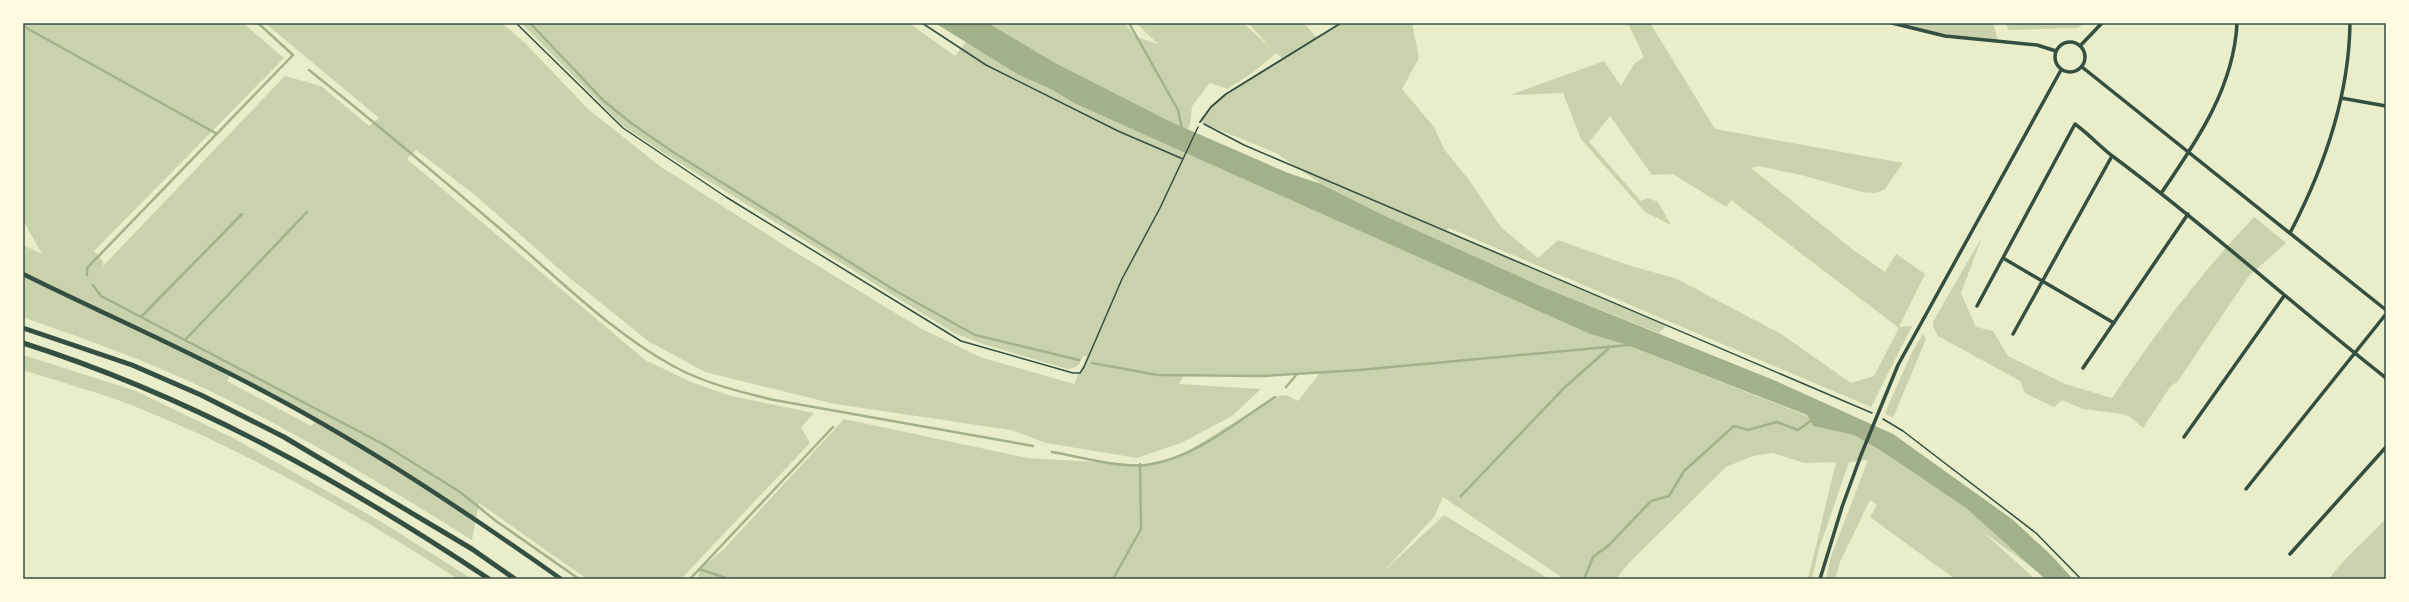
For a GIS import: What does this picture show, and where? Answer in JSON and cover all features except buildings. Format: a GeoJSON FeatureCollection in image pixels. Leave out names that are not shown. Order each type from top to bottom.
{"type":"FeatureCollection","features":[{"type":"Feature","properties":{"kind":"main road"},"geometry":{"type":"LineString","coordinates":[[23,328],[132,365],[201,395],[284,437],[472,549],[515,579]]}},
{"type":"Feature","properties":{"kind":"main road"},"geometry":{"type":"LineString","coordinates":[[23,343],[125,378],[193,408],[262,443],[358,496],[489,579]]}},
{"type":"Feature","properties":{"kind":"street"},"geometry":{"type":"LineString","coordinates":[[1892,23],[1945,36],[2037,45],[2056,51]]}},
{"type":"Feature","properties":{"kind":"street"},"geometry":{"type":"LineString","coordinates":[[2080,46],[2102,23]]}},
{"type":"Feature","properties":{"kind":"street"},"geometry":{"type":"LineString","coordinates":[[2162,192],[2190,152],[2213,110],[2227,78],[2233,57],[2237,23]]}},
{"type":"Feature","properties":{"kind":"street"},"geometry":{"type":"LineString","coordinates":[[2290,232],[2306,202],[2327,150],[2341,98],[2350,23]]}},
{"type":"Feature","properties":{"kind":"street"},"geometry":{"type":"LineString","coordinates":[[2067,42],[2080,46],[2084,52],[2085,60],[2082,67],[2076,71],[2068,72],[2061,70],[2055,58],[2056,51],[2061,45],[2067,42]]}},
{"type":"Feature","properties":{"kind":"street"},"geometry":{"type":"LineString","coordinates":[[2082,67],[2386,310]]}},
{"type":"Feature","properties":{"kind":"street"},"geometry":{"type":"LineString","coordinates":[[1820,579],[1842,507],[1861,455],[1898,365],[2061,70]]}},
{"type":"Feature","properties":{"kind":"street"},"geometry":{"type":"LineString","coordinates":[[2341,98],[2386,106]]}},
{"type":"Feature","properties":{"kind":"street"},"geometry":{"type":"LineString","coordinates":[[1977,306],[2075,124],[2112,156],[2162,192],[2284,296],[2386,378]]}},
{"type":"Feature","properties":{"kind":"street"},"geometry":{"type":"LineString","coordinates":[[2013,334],[2112,156]]}},
{"type":"Feature","properties":{"kind":"street"},"geometry":{"type":"LineString","coordinates":[[2083,368],[2188,214]]}},
{"type":"Feature","properties":{"kind":"street"},"geometry":{"type":"LineString","coordinates":[[2003,258],[2114,323]]}},
{"type":"Feature","properties":{"kind":"street"},"geometry":{"type":"LineString","coordinates":[[23,274],[285,403],[468,513],[561,579]]}},
{"type":"Feature","properties":{"kind":"street"},"geometry":{"type":"LineString","coordinates":[[2184,437],[2284,296]]}},
{"type":"Feature","properties":{"kind":"street"},"geometry":{"type":"LineString","coordinates":[[2246,489],[2353,353],[2386,314]]}},
{"type":"Feature","properties":{"kind":"street"},"geometry":{"type":"LineString","coordinates":[[2290,554],[2386,447]]}},
{"type":"Feature","properties":{"kind":"lane"},"geometry":{"type":"LineString","coordinates":[[1200,122],[1210,107],[1226,94],[1341,23]]}},
{"type":"Feature","properties":{"kind":"path"},"geometry":{"type":"LineString","coordinates":[[516,23],[622,128],[726,197],[961,342],[1073,373],[1080,373],[1084,368],[1122,279],[1188,150],[1197,128]]}},
{"type":"Feature","properties":{"kind":"path"},"geometry":{"type":"LineString","coordinates":[[922,23],[986,65],[1118,131],[1183,159]]}},
{"type":"Feature","properties":{"kind":"path"},"geometry":{"type":"LineString","coordinates":[[1200,122],[1244,144],[1875,414]]}},
{"type":"Feature","properties":{"kind":"path"},"geometry":{"type":"LineString","coordinates":[[1881,418],[1903,431],[2036,533],[2081,579]]}},
{"type":"Feature","properties":{"kind":"shaded area"},"geometry":{"type":"Polygon","coordinates":[[[23,23],[243,23],[284,58],[94,251],[103,261],[103,266],[285,76],[321,86],[369,126],[379,118],[265,23],[502,23],[525,43],[588,109],[661,167],[782,244],[920,328],[980,357],[1074,384],[1087,356],[1083,356],[1081,362],[1076,367],[1067,369],[980,343],[954,333],[662,152],[623,126],[521,23],[909,23],[955,56],[981,23],[1124,23],[1136,37],[1158,44],[1136,23],[1243,23],[1271,48],[1248,23],[1304,23],[1317,38],[1341,23],[1412,23],[1419,58],[1402,89],[1434,127],[1444,149],[1469,180],[1501,227],[1538,258],[1558,240],[1628,265],[1677,279],[1781,334],[1851,383],[1874,376],[1899,328],[1731,200],[1726,207],[1673,174],[1652,175],[1610,116],[1589,142],[1641,201],[1648,198],[1658,202],[1671,225],[1645,212],[1581,139],[1563,93],[1510,95],[1604,61],[1621,86],[1634,64],[1644,57],[1628,23],[1650,23],[1715,129],[1903,163],[1885,189],[1876,193],[1862,192],[1801,175],[1758,166],[1751,168],[1852,249],[1885,272],[1896,254],[1925,274],[1899,327],[1912,326],[1871,407],[1449,228],[1446,230],[1666,326],[1659,333],[1543,287],[1385,216],[1321,184],[1276,153],[1200,122],[1208,112],[1228,95],[1283,59],[1276,53],[1255,71],[1228,89],[1210,83],[1192,106],[1190,124],[1179,150],[1590,334],[1627,345],[1807,416],[1813,426],[1854,435],[1880,450],[1966,508],[2037,571],[1983,532],[2035,579],[1955,579],[1870,517],[1877,505],[1870,500],[1840,562],[1835,579],[1826,579],[1831,557],[1868,460],[1849,462],[1819,549],[1812,579],[1808,579],[1836,462],[1804,463],[1773,453],[1753,456],[1726,467],[1628,564],[1616,579],[1560,579],[1560,576],[1443,497],[1434,517],[1383,572],[1444,515],[1549,579],[698,579],[699,569],[723,550],[844,419],[1028,458],[1146,465],[1180,456],[1275,397],[1286,395],[1298,401],[1320,373],[1262,376],[1184,375],[1179,384],[1261,389],[1232,416],[1181,443],[1137,458],[1046,443],[1011,430],[835,404],[705,372],[648,341],[565,274],[476,196],[416,150],[407,159],[645,360],[691,382],[731,396],[814,413],[801,427],[810,443],[681,579],[587,579],[479,503],[472,540],[358,470],[280,426],[200,386],[109,348],[23,317],[23,245],[42,254],[23,220],[23,23]],[[230,375],[227,381],[311,426],[317,421],[230,375]]]}},
{"type":"Feature","properties":{"kind":"shaded area"},"geometry":{"type":"Polygon","coordinates":[[[935,23],[988,23],[1055,63],[1171,122],[1288,173],[1321,184],[1385,216],[1543,287],[1776,381],[1893,434],[2012,519],[2051,555],[2073,579],[2045,579],[1966,508],[1880,450],[1854,435],[1813,426],[1807,415],[1627,345],[1590,334],[1074,103],[1051,89],[1019,75],[935,23]]]}},
{"type":"Feature","properties":{"kind":"shaded area"},"geometry":{"type":"Polygon","coordinates":[[[1892,23],[1993,23],[1998,41],[1945,36],[1892,23]]]}},
{"type":"Feature","properties":{"kind":"shaded area"},"geometry":{"type":"Polygon","coordinates":[[[2006,23],[2084,23],[2078,28],[2008,30],[2006,23]]]}},
{"type":"Feature","properties":{"kind":"shaded area"},"geometry":{"type":"Polygon","coordinates":[[[2254,217],[2286,243],[2249,276],[2178,381],[2170,387],[2143,428],[2129,416],[2083,409],[2062,400],[2054,407],[2025,393],[2020,381],[1938,336],[1933,326],[1934,320],[1982,237],[1961,293],[1976,327],[1993,331],[2008,356],[2065,384],[2112,398],[2179,304],[2234,238],[2254,217]]]}},
{"type":"Feature","properties":{"kind":"shaded area"},"geometry":{"type":"Polygon","coordinates":[[[1923,334],[1926,339],[1893,418],[1885,413],[1912,352],[1923,334]]]}},
{"type":"Feature","properties":{"kind":"shaded area"},"geometry":{"type":"Polygon","coordinates":[[[23,355],[136,391],[233,438],[380,521],[472,579],[458,579],[382,531],[304,486],[224,445],[127,403],[23,370],[23,355]]]}},
{"type":"Feature","properties":{"kind":"shaded area"},"geometry":{"type":"Polygon","coordinates":[[[2386,518],[2386,578],[2329,579],[2342,562],[2386,518]]]}},
{"type":"Feature","properties":{"kind":"waterway"},"geometry":{"type":"LineString","coordinates":[[87,275],[87,268],[293,55],[258,23]]}},
{"type":"Feature","properties":{"kind":"waterway"},"geometry":{"type":"LineString","coordinates":[[530,23],[604,101],[631,123],[673,152],[896,291],[975,335],[1079,360]]}},
{"type":"Feature","properties":{"kind":"waterway"},"geometry":{"type":"LineString","coordinates":[[1129,23],[1178,110],[1182,129]]}},
{"type":"Feature","properties":{"kind":"waterway"},"geometry":{"type":"LineString","coordinates":[[23,26],[217,134]]}},
{"type":"Feature","properties":{"kind":"waterway"},"geometry":{"type":"LineString","coordinates":[[309,70],[451,187],[604,319],[649,352],[673,366],[710,382],[774,400],[1033,446]]}},
{"type":"Feature","properties":{"kind":"waterway"},"geometry":{"type":"LineString","coordinates":[[185,340],[307,212]]}},
{"type":"Feature","properties":{"kind":"waterway"},"geometry":{"type":"LineString","coordinates":[[141,317],[242,214]]}},
{"type":"Feature","properties":{"kind":"waterway"},"geometry":{"type":"LineString","coordinates":[[93,285],[101,296],[383,444],[460,492],[496,521],[579,579]]}},
{"type":"Feature","properties":{"kind":"waterway"},"geometry":{"type":"LineString","coordinates":[[1092,363],[1158,375],[1262,376],[1359,370],[1629,345]]}},
{"type":"Feature","properties":{"kind":"waterway"},"geometry":{"type":"LineString","coordinates":[[1461,496],[1564,388],[1608,349]]}},
{"type":"Feature","properties":{"kind":"waterway"},"geometry":{"type":"LineString","coordinates":[[1286,387],[1297,374]]}},
{"type":"Feature","properties":{"kind":"waterway"},"geometry":{"type":"LineString","coordinates":[[1052,452],[1099,462],[1135,466],[1164,461],[1181,455],[1214,438],[1275,397]]}},
{"type":"Feature","properties":{"kind":"waterway"},"geometry":{"type":"LineString","coordinates":[[1584,579],[1593,557],[1609,545],[1651,501],[1669,496],[1684,471],[1734,426],[1748,430],[1777,422],[1798,430],[1813,419]]}},
{"type":"Feature","properties":{"kind":"waterway"},"geometry":{"type":"LineString","coordinates":[[690,579],[833,427]]}},
{"type":"Feature","properties":{"kind":"waterway"},"geometry":{"type":"LineString","coordinates":[[1113,579],[1141,529],[1140,464]]}},
{"type":"Feature","properties":{"kind":"waterway"},"geometry":{"type":"LineString","coordinates":[[699,569],[729,579]]}}]}
